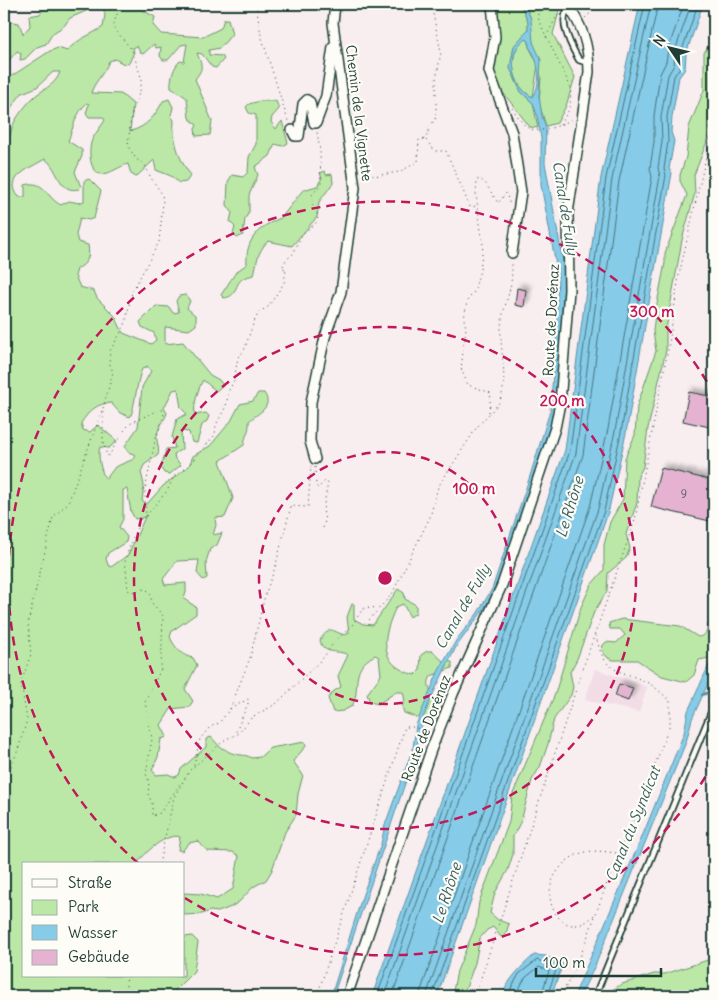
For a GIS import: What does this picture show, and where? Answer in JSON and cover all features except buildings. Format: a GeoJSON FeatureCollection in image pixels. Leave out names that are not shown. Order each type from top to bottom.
{"type":"FeatureCollection","features":[{"type":"Feature","properties":{"kind":"street","name":"Chemin de la Vignette"},"geometry":{"type":"LineString","coordinates":[[315,459],[310,441],[312,402],[321,352],[341,292],[355,188],[335,34],[335,4]]}},
{"type":"Feature","properties":{"kind":"street"},"geometry":{"type":"LineString","coordinates":[[492,4],[495,37],[489,71],[512,133],[521,192],[512,253]]}},
{"type":"Feature","properties":{"kind":"street","name":"Route de Dorénaz"},"geometry":{"type":"LineString","coordinates":[[347,996],[437,734],[502,585],[558,416],[569,290],[568,213],[588,90],[589,63],[585,40],[579,23],[568,7]]}},
{"type":"Feature","properties":{"kind":"street"},"geometry":{"type":"LineString","coordinates":[[316,123],[326,96],[335,34]]}},
{"type":"Feature","properties":{"kind":"street"},"geometry":{"type":"LineString","coordinates":[[292,130],[295,136],[299,136],[303,104],[307,100],[310,102],[314,123],[316,123]]}},
{"type":"Feature","properties":{"kind":"lane"},"geometry":{"type":"LineString","coordinates":[[568,7],[564,18],[568,36],[579,60],[589,63]]}},
{"type":"Feature","properties":{"kind":"lane"},"geometry":{"type":"LineString","coordinates":[[595,996],[714,705]]}},
{"type":"Feature","properties":{"kind":"path"},"geometry":{"type":"LineString","coordinates":[[4,800],[4,783],[18,750],[27,720],[21,683],[31,654],[28,623],[53,517],[68,503],[103,408],[113,372],[109,362],[110,351],[125,325],[132,292],[159,242],[163,212],[162,194],[145,165],[136,159],[128,146],[131,116],[141,88],[141,78],[132,50],[113,27],[118,11],[117,4]]}},
{"type":"Feature","properties":{"kind":"path"},"geometry":{"type":"LineString","coordinates":[[256,4],[261,35],[292,130]]}},
{"type":"Feature","properties":{"kind":"path"},"geometry":{"type":"LineString","coordinates":[[425,139],[436,114],[436,80],[441,52],[433,14],[435,4]]}},
{"type":"Feature","properties":{"kind":"path"},"geometry":{"type":"LineString","coordinates":[[536,4],[539,21],[546,38],[571,88],[570,108],[558,127]]}},
{"type":"Feature","properties":{"kind":"path"},"geometry":{"type":"LineString","coordinates":[[579,23],[601,4]]}},
{"type":"Feature","properties":{"kind":"path"},"geometry":{"type":"LineString","coordinates":[[546,38],[568,7],[605,9],[609,4]]}},
{"type":"Feature","properties":{"kind":"path"},"geometry":{"type":"LineString","coordinates":[[703,4],[714,10]]}},
{"type":"Feature","properties":{"kind":"path"},"geometry":{"type":"LineString","coordinates":[[511,106],[526,127],[533,130],[558,127],[574,118]]}},
{"type":"Feature","properties":{"kind":"path"},"geometry":{"type":"LineString","coordinates":[[476,996],[635,520],[669,344],[679,275],[714,122]]}},
{"type":"Feature","properties":{"kind":"path"},"geometry":{"type":"LineString","coordinates":[[316,123],[321,167],[321,184],[312,195],[313,205],[318,216],[316,222],[302,234],[293,254],[286,260],[282,268],[286,269],[284,283],[268,307],[260,312],[253,324],[244,352],[238,357],[234,381],[229,390],[226,406],[216,425],[215,436],[188,466],[175,474],[167,491],[146,516],[140,520],[124,564],[128,590],[131,592],[145,589],[150,592],[152,603],[163,616],[162,669],[145,702],[151,728],[150,756],[146,774],[152,802],[152,816],[160,813],[194,766],[245,728],[252,717],[276,704],[324,657],[334,642],[351,627],[362,610],[366,607],[378,608],[383,604]]}},
{"type":"Feature","properties":{"kind":"path"},"geometry":{"type":"LineString","coordinates":[[360,154],[365,168],[374,176],[399,172],[418,162],[419,140],[425,139]]}},
{"type":"Feature","properties":{"kind":"path"},"geometry":{"type":"LineString","coordinates":[[425,139],[435,152],[446,151],[470,207],[477,206]]}},
{"type":"Feature","properties":{"kind":"path"},"geometry":{"type":"LineString","coordinates":[[489,414],[490,393],[468,385],[461,370],[467,301],[474,292],[480,270],[483,245],[477,206],[477,180],[480,178],[486,184],[498,203],[506,193],[511,208]]}},
{"type":"Feature","properties":{"kind":"path"},"geometry":{"type":"LineString","coordinates":[[370,620],[392,594],[423,531],[433,507],[438,488],[471,434],[502,396],[504,380],[501,329],[502,311],[511,287],[512,253]]}},
{"type":"Feature","properties":{"kind":"path"},"geometry":{"type":"LineString","coordinates":[[103,408],[103,442],[106,456],[109,455],[128,426],[135,420],[153,415],[162,409],[164,416],[155,441],[145,490],[146,516]]}},
{"type":"Feature","properties":{"kind":"path"},"geometry":{"type":"LineString","coordinates":[[315,459],[316,486],[318,488],[325,481],[328,483],[323,510],[325,521],[323,528]]}},
{"type":"Feature","properties":{"kind":"path"},"geometry":{"type":"LineString","coordinates":[[194,766],[200,739],[210,727],[219,723],[230,708],[250,658],[264,595],[275,568],[291,506],[308,507],[310,469],[315,459]]}},
{"type":"Feature","properties":{"kind":"path"},"geometry":{"type":"LineString","coordinates":[[561,996],[578,962],[618,853],[640,806],[670,724],[670,700],[649,683],[613,669],[600,656],[596,635]]}},
{"type":"Feature","properties":{"kind":"path"},"geometry":{"type":"LineString","coordinates":[[230,708],[244,700],[249,701],[235,734]]}},
{"type":"Feature","properties":{"kind":"path"},"geometry":{"type":"LineString","coordinates":[[318,996],[405,728],[413,727],[437,734]]}},
{"type":"Feature","properties":{"kind":"path"},"geometry":{"type":"LineString","coordinates":[[159,862],[174,796],[182,782]]}},
{"type":"Feature","properties":{"kind":"path"},"geometry":{"type":"LineString","coordinates":[[596,912],[588,922],[579,926],[567,924],[554,912],[548,895],[552,877],[566,860],[586,852],[618,853]]}},
{"type":"Feature","properties":{"kind":"path"},"geometry":{"type":"LineString","coordinates":[[125,996],[127,978]]}},
{"type":"Feature","properties":{"kind":"shaded area"},"geometry":{"type":"Polygon","coordinates":[[[595,669],[647,687],[639,712],[585,700],[595,669]]]}},
{"type":"Feature","properties":{"kind":"green space"},"geometry":{"type":"Polygon","coordinates":[[[61,4],[102,4],[70,18],[64,26],[53,33],[46,44],[37,47],[25,59],[20,60],[21,53],[17,51],[4,66],[4,27],[12,22],[19,23],[23,34],[30,26],[29,16],[40,14],[44,8],[61,4]]]}},
{"type":"Feature","properties":{"kind":"green space"},"geometry":{"type":"Polygon","coordinates":[[[102,4],[143,4],[142,10],[155,17],[153,25],[161,34],[203,37],[221,28],[224,19],[228,19],[232,34],[220,48],[209,50],[209,55],[222,56],[224,59],[216,68],[212,67],[202,54],[197,53],[201,67],[195,79],[212,121],[210,135],[196,136],[195,129],[197,125],[189,118],[187,98],[171,87],[176,66],[180,61],[184,62],[187,44],[181,45],[168,60],[163,60],[160,56],[161,47],[156,48],[154,44],[143,54],[137,46],[133,48],[134,52],[129,63],[124,64],[115,59],[109,61],[91,93],[121,94],[133,104],[130,131],[146,124],[154,116],[163,101],[169,99],[173,107],[171,116],[174,120],[177,149],[191,175],[186,182],[179,183],[171,176],[156,170],[154,160],[136,177],[131,174],[128,164],[108,173],[102,174],[94,170],[90,155],[91,144],[105,120],[103,117],[89,117],[86,113],[89,104],[87,103],[77,116],[68,141],[82,150],[82,156],[75,172],[81,187],[72,190],[67,188],[59,179],[50,163],[45,159],[20,174],[14,184],[19,197],[25,197],[25,185],[32,184],[41,187],[61,205],[69,201],[79,203],[84,201],[84,181],[89,179],[101,191],[94,218],[89,220],[80,218],[76,235],[78,242],[88,245],[89,253],[86,262],[77,269],[75,276],[80,287],[94,291],[97,298],[115,316],[123,333],[151,344],[156,340],[154,333],[142,327],[140,322],[156,306],[169,307],[173,313],[179,312],[176,301],[179,296],[186,295],[190,301],[187,308],[196,316],[196,325],[189,330],[165,327],[165,344],[183,342],[210,375],[219,380],[223,385],[216,391],[203,380],[196,397],[195,415],[206,413],[209,416],[202,425],[197,443],[192,442],[189,432],[181,431],[182,449],[174,454],[175,459],[181,465],[170,474],[164,473],[161,468],[166,449],[175,448],[172,437],[177,419],[187,414],[181,408],[178,389],[173,390],[164,408],[167,413],[158,432],[158,455],[144,465],[141,472],[144,485],[142,501],[147,504],[163,486],[189,466],[193,456],[210,446],[231,421],[240,404],[253,401],[258,393],[264,393],[267,398],[264,409],[249,421],[244,445],[220,461],[233,498],[225,517],[215,518],[216,525],[213,535],[222,533],[217,545],[210,549],[206,562],[207,578],[203,580],[197,573],[199,560],[177,561],[163,579],[165,585],[186,583],[184,599],[196,607],[196,614],[172,631],[170,637],[179,651],[193,658],[197,665],[185,689],[193,701],[189,707],[171,709],[161,725],[167,737],[161,739],[158,757],[152,770],[156,775],[168,774],[175,777],[179,775],[181,769],[206,747],[206,739],[211,737],[221,748],[230,753],[252,758],[260,757],[270,748],[305,742],[306,746],[293,761],[303,775],[298,794],[296,815],[285,832],[272,870],[266,880],[253,887],[240,901],[231,907],[218,912],[210,911],[202,914],[185,915],[185,893],[201,894],[217,899],[233,889],[239,856],[233,852],[207,851],[198,841],[189,843],[182,851],[178,850],[180,837],[175,836],[156,844],[139,862],[22,862],[22,978],[185,978],[185,937],[192,936],[198,942],[194,971],[176,989],[174,996],[4,996],[4,146],[8,141],[15,121],[23,110],[30,101],[55,81],[60,72],[53,72],[37,87],[22,93],[4,117],[4,81],[50,51],[58,48],[67,51],[80,40],[103,27],[105,14],[102,4]],[[147,366],[142,369],[130,417],[120,413],[111,403],[106,403],[94,408],[81,423],[83,430],[90,432],[98,425],[117,441],[109,448],[100,447],[100,463],[106,479],[115,467],[134,459],[136,455],[128,452],[125,446],[138,427],[142,387],[151,371],[147,366]],[[127,489],[123,490],[123,519],[119,527],[127,537],[126,542],[108,553],[106,559],[111,567],[128,555],[145,517],[135,519],[131,512],[127,489]]]}},
{"type":"Feature","properties":{"kind":"green space"},"geometry":{"type":"Polygon","coordinates":[[[495,4],[521,4],[528,22],[528,30],[514,46],[510,68],[521,92],[533,103],[538,128],[530,127],[497,85],[493,70],[498,46],[495,4]]]}},
{"type":"Feature","properties":{"kind":"green space"},"geometry":{"type":"Polygon","coordinates":[[[524,4],[554,4],[559,12],[553,34],[575,77],[566,106],[557,123],[546,126],[539,103],[541,77],[532,38],[530,16],[524,4]]]}},
{"type":"Feature","properties":{"kind":"green space"},"geometry":{"type":"Polygon","coordinates":[[[714,35],[714,109],[706,144],[694,175],[695,193],[682,240],[666,329],[666,350],[648,428],[643,467],[638,476],[637,503],[626,534],[630,548],[626,558],[608,573],[607,591],[594,612],[577,659],[570,672],[573,687],[571,695],[554,719],[540,767],[532,780],[521,821],[513,836],[513,854],[508,870],[495,893],[490,913],[498,920],[509,924],[505,936],[501,937],[493,927],[487,930],[480,938],[475,963],[463,996],[452,996],[457,971],[476,925],[479,902],[509,822],[512,796],[555,694],[581,607],[591,585],[604,570],[604,545],[610,522],[623,499],[625,458],[635,435],[637,406],[656,351],[653,331],[665,263],[665,253],[687,195],[680,181],[680,175],[686,157],[689,127],[704,90],[704,53],[714,35]]]}},
{"type":"Feature","properties":{"kind":"green space"},"geometry":{"type":"Polygon","coordinates":[[[526,39],[529,41],[529,47],[538,64],[533,97],[520,86],[514,69],[513,60],[515,52],[519,44],[526,39]]]}},
{"type":"Feature","properties":{"kind":"green space"},"geometry":{"type":"Polygon","coordinates":[[[260,101],[276,101],[279,109],[272,117],[271,122],[276,129],[282,121],[288,143],[283,146],[275,144],[270,156],[255,167],[258,175],[249,195],[249,212],[245,219],[243,235],[237,238],[233,234],[235,227],[230,222],[232,212],[227,205],[228,182],[232,175],[243,177],[248,172],[249,157],[256,144],[256,115],[249,113],[246,107],[249,104],[260,101]]]}},
{"type":"Feature","properties":{"kind":"green space"},"geometry":{"type":"Polygon","coordinates":[[[325,171],[326,175],[332,174],[333,183],[319,202],[317,217],[292,246],[268,241],[260,253],[254,275],[242,279],[233,293],[224,298],[221,295],[236,272],[247,264],[248,248],[255,235],[266,225],[281,218],[303,190],[317,186],[322,178],[320,173],[325,171]]]}},
{"type":"Feature","properties":{"kind":"green space"},"geometry":{"type":"Polygon","coordinates":[[[398,589],[404,593],[405,599],[416,605],[416,613],[410,617],[403,604],[396,607],[391,618],[386,648],[394,664],[415,675],[420,670],[421,655],[427,651],[432,651],[443,661],[452,662],[452,668],[431,676],[429,680],[436,716],[432,720],[426,721],[404,713],[402,706],[405,701],[403,692],[396,692],[378,704],[370,702],[367,694],[381,675],[379,657],[375,655],[361,666],[358,673],[355,700],[352,706],[343,711],[333,712],[328,698],[341,687],[338,676],[348,655],[324,648],[320,640],[329,630],[345,635],[349,633],[347,617],[352,604],[354,604],[354,619],[363,624],[373,625],[398,589]]]}},
{"type":"Feature","properties":{"kind":"green space"},"geometry":{"type":"Polygon","coordinates":[[[622,619],[680,626],[698,637],[704,635],[708,624],[714,621],[714,657],[699,660],[694,675],[686,682],[662,676],[637,660],[613,660],[608,658],[602,651],[603,645],[606,642],[616,643],[625,635],[620,629],[610,629],[609,623],[622,619]]]}},
{"type":"Feature","properties":{"kind":"green space"},"geometry":{"type":"Polygon","coordinates":[[[714,958],[714,976],[708,978],[714,981],[714,996],[602,996],[622,984],[654,974],[665,974],[714,958]]]}},
{"type":"Feature","properties":{"kind":"water","name":"Canal de Fully"},"geometry":{"type":"Polygon","coordinates":[[[521,4],[524,4],[531,19],[533,42],[541,60],[539,96],[546,127],[545,163],[565,272],[555,416],[499,583],[484,609],[456,647],[423,718],[416,751],[333,996],[331,996],[381,844],[385,825],[413,748],[416,725],[438,672],[457,639],[477,614],[492,589],[550,411],[556,339],[558,276],[541,185],[541,138],[537,115],[533,103],[521,92],[510,68],[514,46],[528,30],[528,22],[521,4]],[[526,39],[519,44],[513,60],[516,78],[520,86],[533,97],[538,85],[538,71],[535,58],[529,47],[529,41],[526,39]]]}},
{"type":"Feature","properties":{"kind":"water","name":"Le Rhône"},"geometry":{"type":"Polygon","coordinates":[[[640,4],[703,4],[686,54],[685,69],[679,77],[672,117],[671,132],[674,141],[669,169],[672,173],[626,433],[608,513],[437,996],[372,996],[565,450],[601,177],[640,4]]]}},
{"type":"Feature","properties":{"kind":"water","name":"Canal du Syndicat"},"geometry":{"type":"Polygon","coordinates":[[[714,654],[714,670],[692,719],[686,742],[595,966],[580,996],[574,996],[644,832],[684,733],[688,711],[714,654]]]}},
{"type":"Feature","properties":{"kind":"water"},"geometry":{"type":"Polygon","coordinates":[[[534,955],[546,956],[563,964],[551,996],[503,996],[507,985],[534,955]]]}},
{"type":"Feature","properties":{"kind":"waterway"},"geometry":{"type":"LineString","coordinates":[[702,695],[714,690]]}}]}
